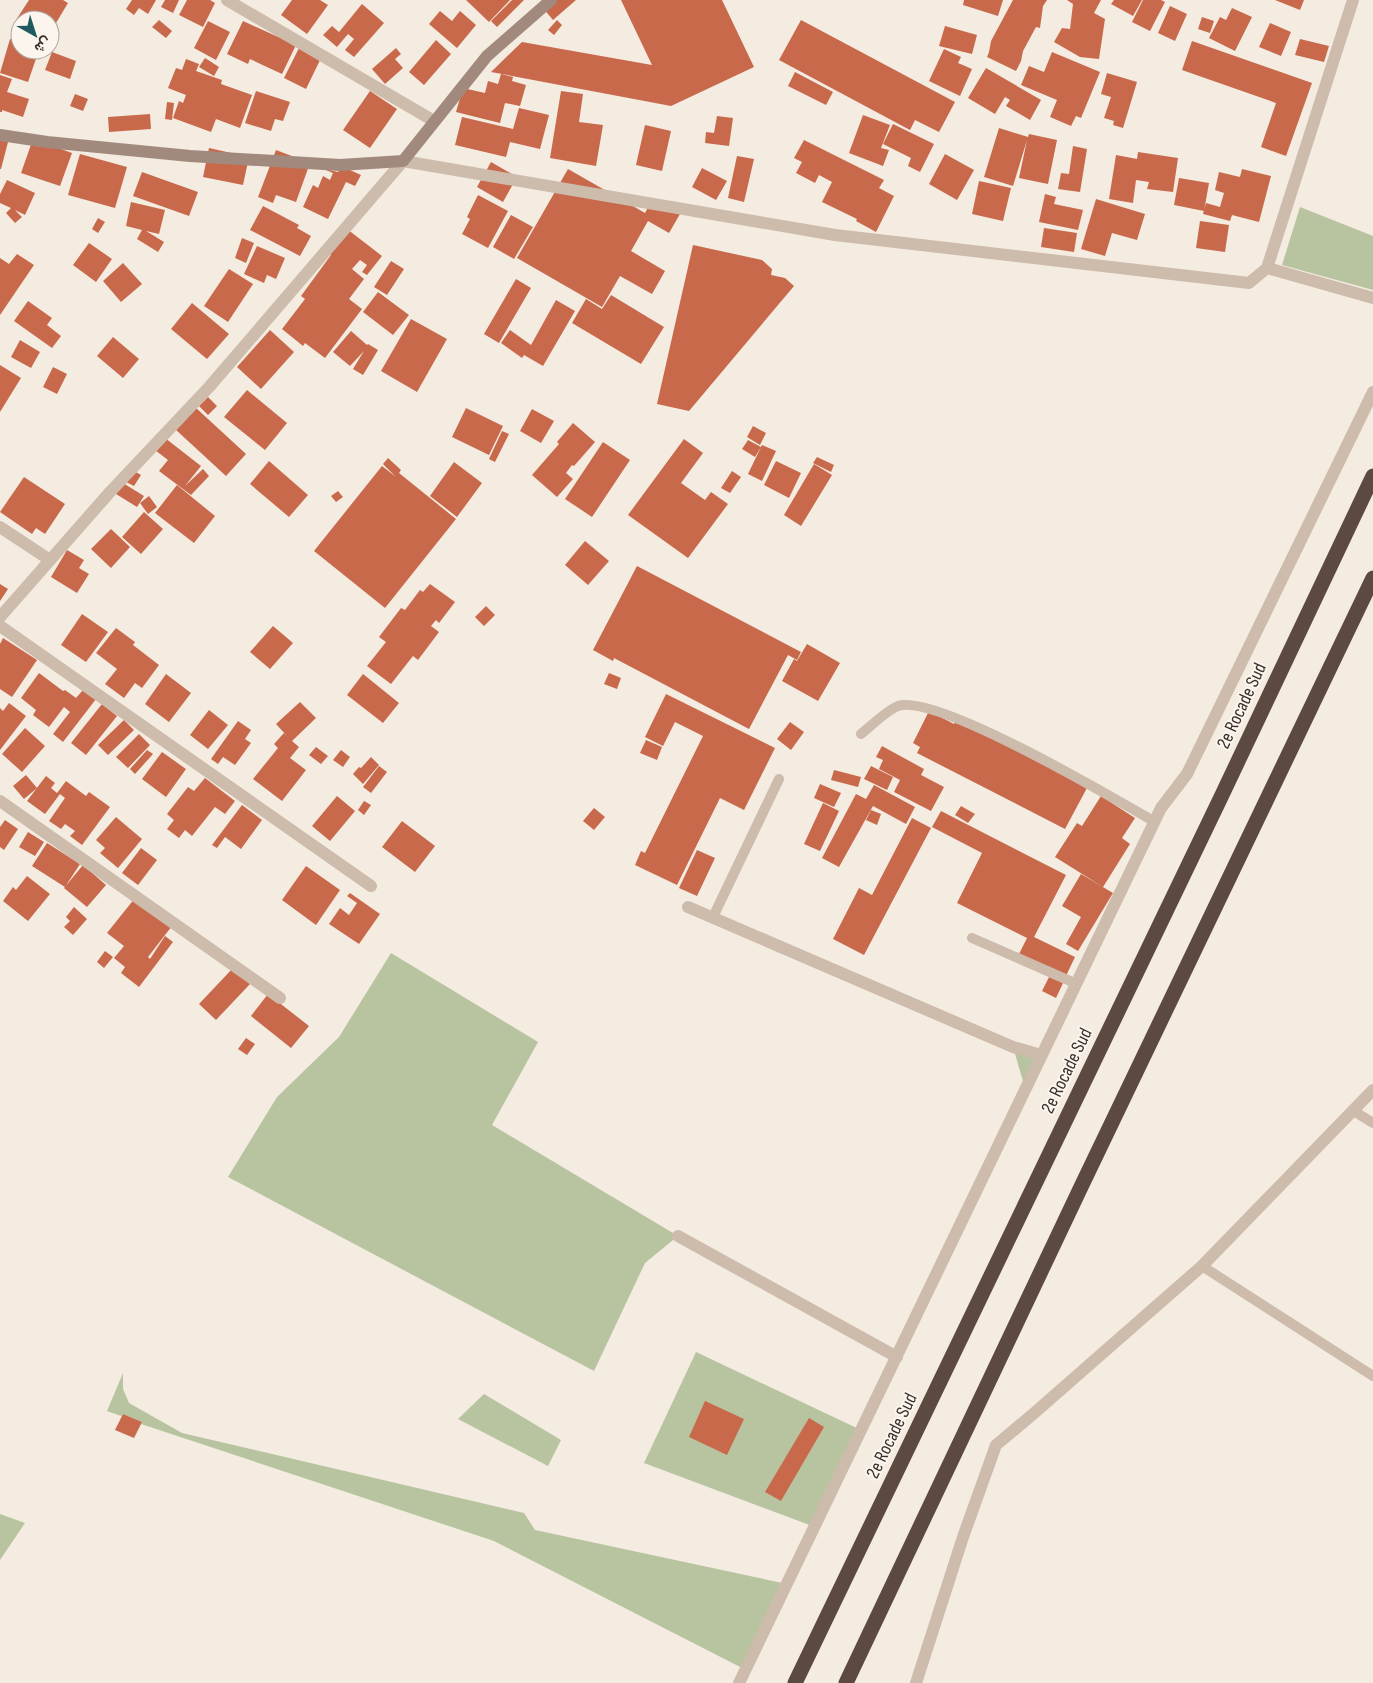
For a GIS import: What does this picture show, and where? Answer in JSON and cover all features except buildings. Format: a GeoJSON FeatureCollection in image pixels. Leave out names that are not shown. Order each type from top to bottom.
{"type":"FeatureCollection","features":[{"type":"Feature","properties":{"kind":"highway","name":"2e Rocade Sud"},"geometry":{"type":"LineString","coordinates":[[795,1683],[1222,795],[1373,476]]}},
{"type":"Feature","properties":{"kind":"highway"},"geometry":{"type":"LineString","coordinates":[[846,1683],[1373,578]]}},
{"type":"Feature","properties":{"kind":"street"},"geometry":{"type":"LineString","coordinates":[[227,0],[434,121]]}},
{"type":"Feature","properties":{"kind":"street"},"geometry":{"type":"LineString","coordinates":[[0,617],[110,492],[210,386],[403,161],[487,56],[550,0]]}},
{"type":"Feature","properties":{"kind":"street"},"geometry":{"type":"LineString","coordinates":[[0,135],[47,142],[190,156],[340,165],[403,161],[836,235],[1249,283],[1267,268],[1353,0]]}},
{"type":"Feature","properties":{"kind":"street"},"geometry":{"type":"LineString","coordinates":[[1267,268],[1373,298]]}},
{"type":"Feature","properties":{"kind":"street"},"geometry":{"type":"LineString","coordinates":[[739,1683],[1161,808],[1187,774],[1373,392]]}},
{"type":"Feature","properties":{"kind":"street"},"geometry":{"type":"LineString","coordinates":[[0,527],[50,560]]}},
{"type":"Feature","properties":{"kind":"street"},"geometry":{"type":"LineString","coordinates":[[0,626],[371,886]]}},
{"type":"Feature","properties":{"kind":"street"},"geometry":{"type":"LineString","coordinates":[[0,801],[280,998]]}},
{"type":"Feature","properties":{"kind":"street"},"geometry":{"type":"LineString","coordinates":[[688,907],[1013,1047],[1041,1055]]}},
{"type":"Feature","properties":{"kind":"street"},"geometry":{"type":"LineString","coordinates":[[916,1683],[963,1537],[996,1445],[1202,1266],[1373,1090]]}},
{"type":"Feature","properties":{"kind":"street"},"geometry":{"type":"LineString","coordinates":[[678,1236],[897,1357]]}},
{"type":"Feature","properties":{"kind":"lane"},"geometry":{"type":"LineString","coordinates":[[862,734],[898,706],[908,705],[952,716],[1069,772],[1155,822]]}},
{"type":"Feature","properties":{"kind":"lane"},"geometry":{"type":"LineString","coordinates":[[713,918],[779,779]]}},
{"type":"Feature","properties":{"kind":"lane"},"geometry":{"type":"LineString","coordinates":[[972,938],[1077,984]]}},
{"type":"Feature","properties":{"kind":"lane"},"geometry":{"type":"LineString","coordinates":[[1352,1110],[1373,1123]]}},
{"type":"Feature","properties":{"kind":"lane"},"geometry":{"type":"LineString","coordinates":[[1202,1266],[1373,1376]]}},
{"type":"Feature","properties":{"kind":"green space"},"geometry":{"type":"Polygon","coordinates":[[[1300,207],[1373,236],[1373,290],[1282,265],[1300,207]]]}},
{"type":"Feature","properties":{"kind":"green space"},"geometry":{"type":"Polygon","coordinates":[[[391,953],[538,1042],[492,1125],[678,1236],[645,1263],[594,1371],[228,1177],[277,1097],[339,1037],[391,953]]]}},
{"type":"Feature","properties":{"kind":"green space"},"geometry":{"type":"Polygon","coordinates":[[[1013,1047],[1041,1055],[1025,1088],[1013,1047]]]}},
{"type":"Feature","properties":{"kind":"green space"},"geometry":{"type":"Polygon","coordinates":[[[696,1352],[861,1430],[815,1527],[644,1463],[696,1352]]]}},
{"type":"Feature","properties":{"kind":"green space"},"geometry":{"type":"Polygon","coordinates":[[[123,1373],[123,1389],[129,1403],[182,1433],[524,1513],[535,1530],[787,1584],[746,1670],[494,1541],[141,1424],[142,1422],[123,1414],[121,1416],[107,1411],[123,1373]]]}},
{"type":"Feature","properties":{"kind":"green space"},"geometry":{"type":"Polygon","coordinates":[[[484,1394],[561,1440],[548,1466],[458,1419],[484,1394]]]}},
{"type":"Feature","properties":{"kind":"green space"},"geometry":{"type":"Polygon","coordinates":[[[0,1514],[25,1523],[0,1560],[0,1514]]]}}]}
